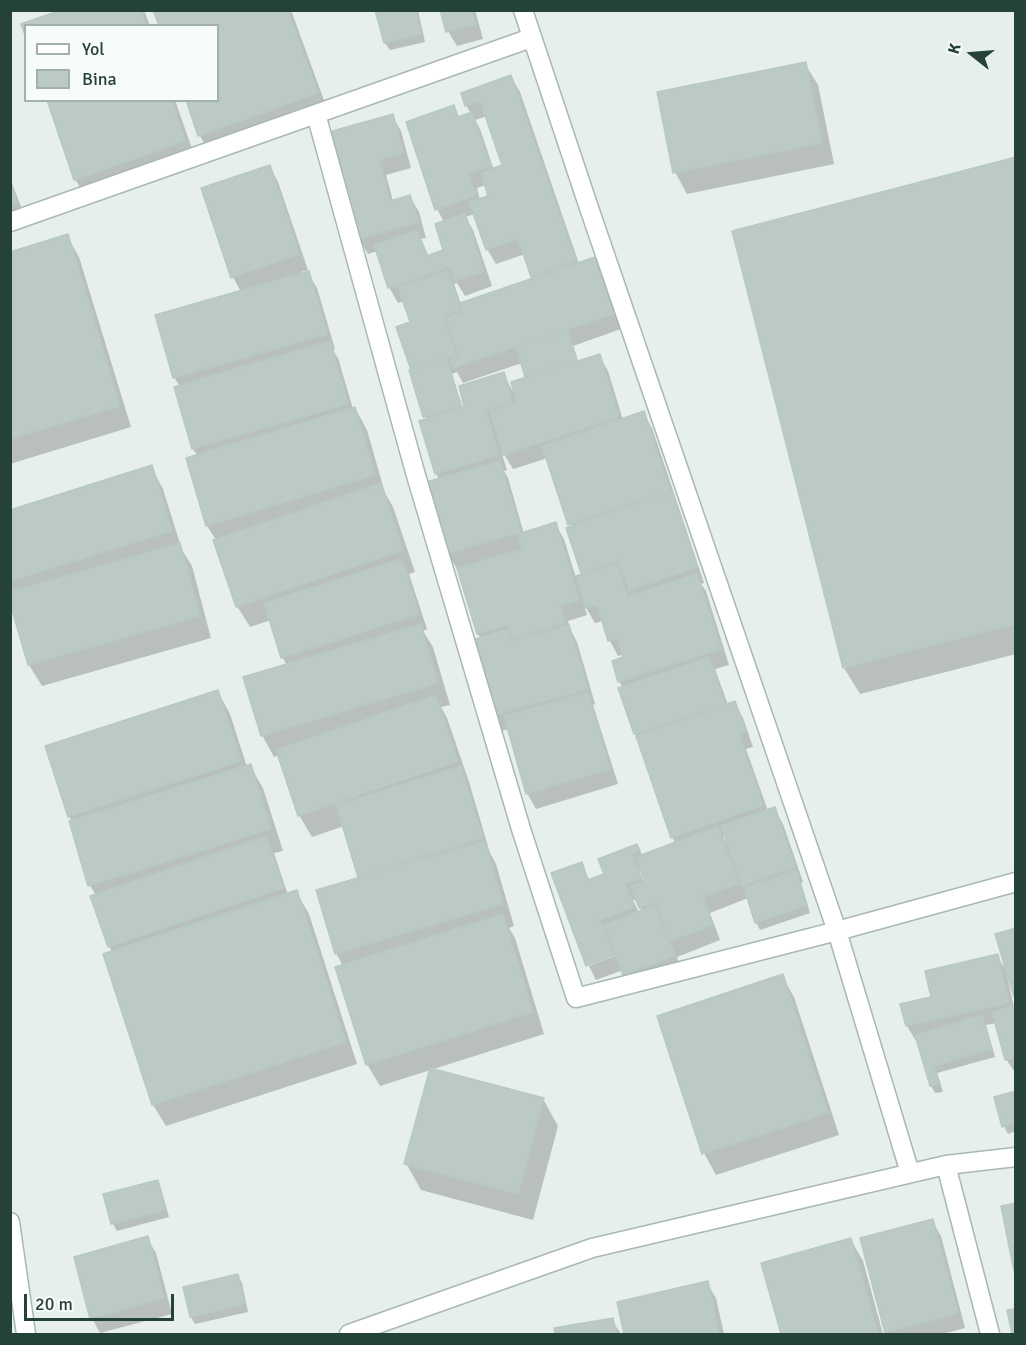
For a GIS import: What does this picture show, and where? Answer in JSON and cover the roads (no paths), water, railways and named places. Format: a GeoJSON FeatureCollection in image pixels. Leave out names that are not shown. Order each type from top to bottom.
{"type":"FeatureCollection","features":[{"type":"Feature","properties":{"kind":"street"},"geometry":{"type":"LineString","coordinates":[[523,10],[837,931],[910,1173]]}},
{"type":"Feature","properties":{"kind":"street"},"geometry":{"type":"LineString","coordinates":[[10,222],[531,38]]}},
{"type":"Feature","properties":{"kind":"street"},"geometry":{"type":"LineString","coordinates":[[315,114],[415,472],[521,829],[576,998],[1016,882]]}},
{"type":"Feature","properties":{"kind":"street"},"geometry":{"type":"LineString","coordinates":[[349,1335],[592,1248],[946,1165],[1016,1156]]}},
{"type":"Feature","properties":{"kind":"street"},"geometry":{"type":"LineString","coordinates":[[946,1165],[990,1335]]}},
{"type":"Feature","properties":{"kind":"street"},"geometry":{"type":"LineString","coordinates":[[10,1222],[26,1335]]}}]}
